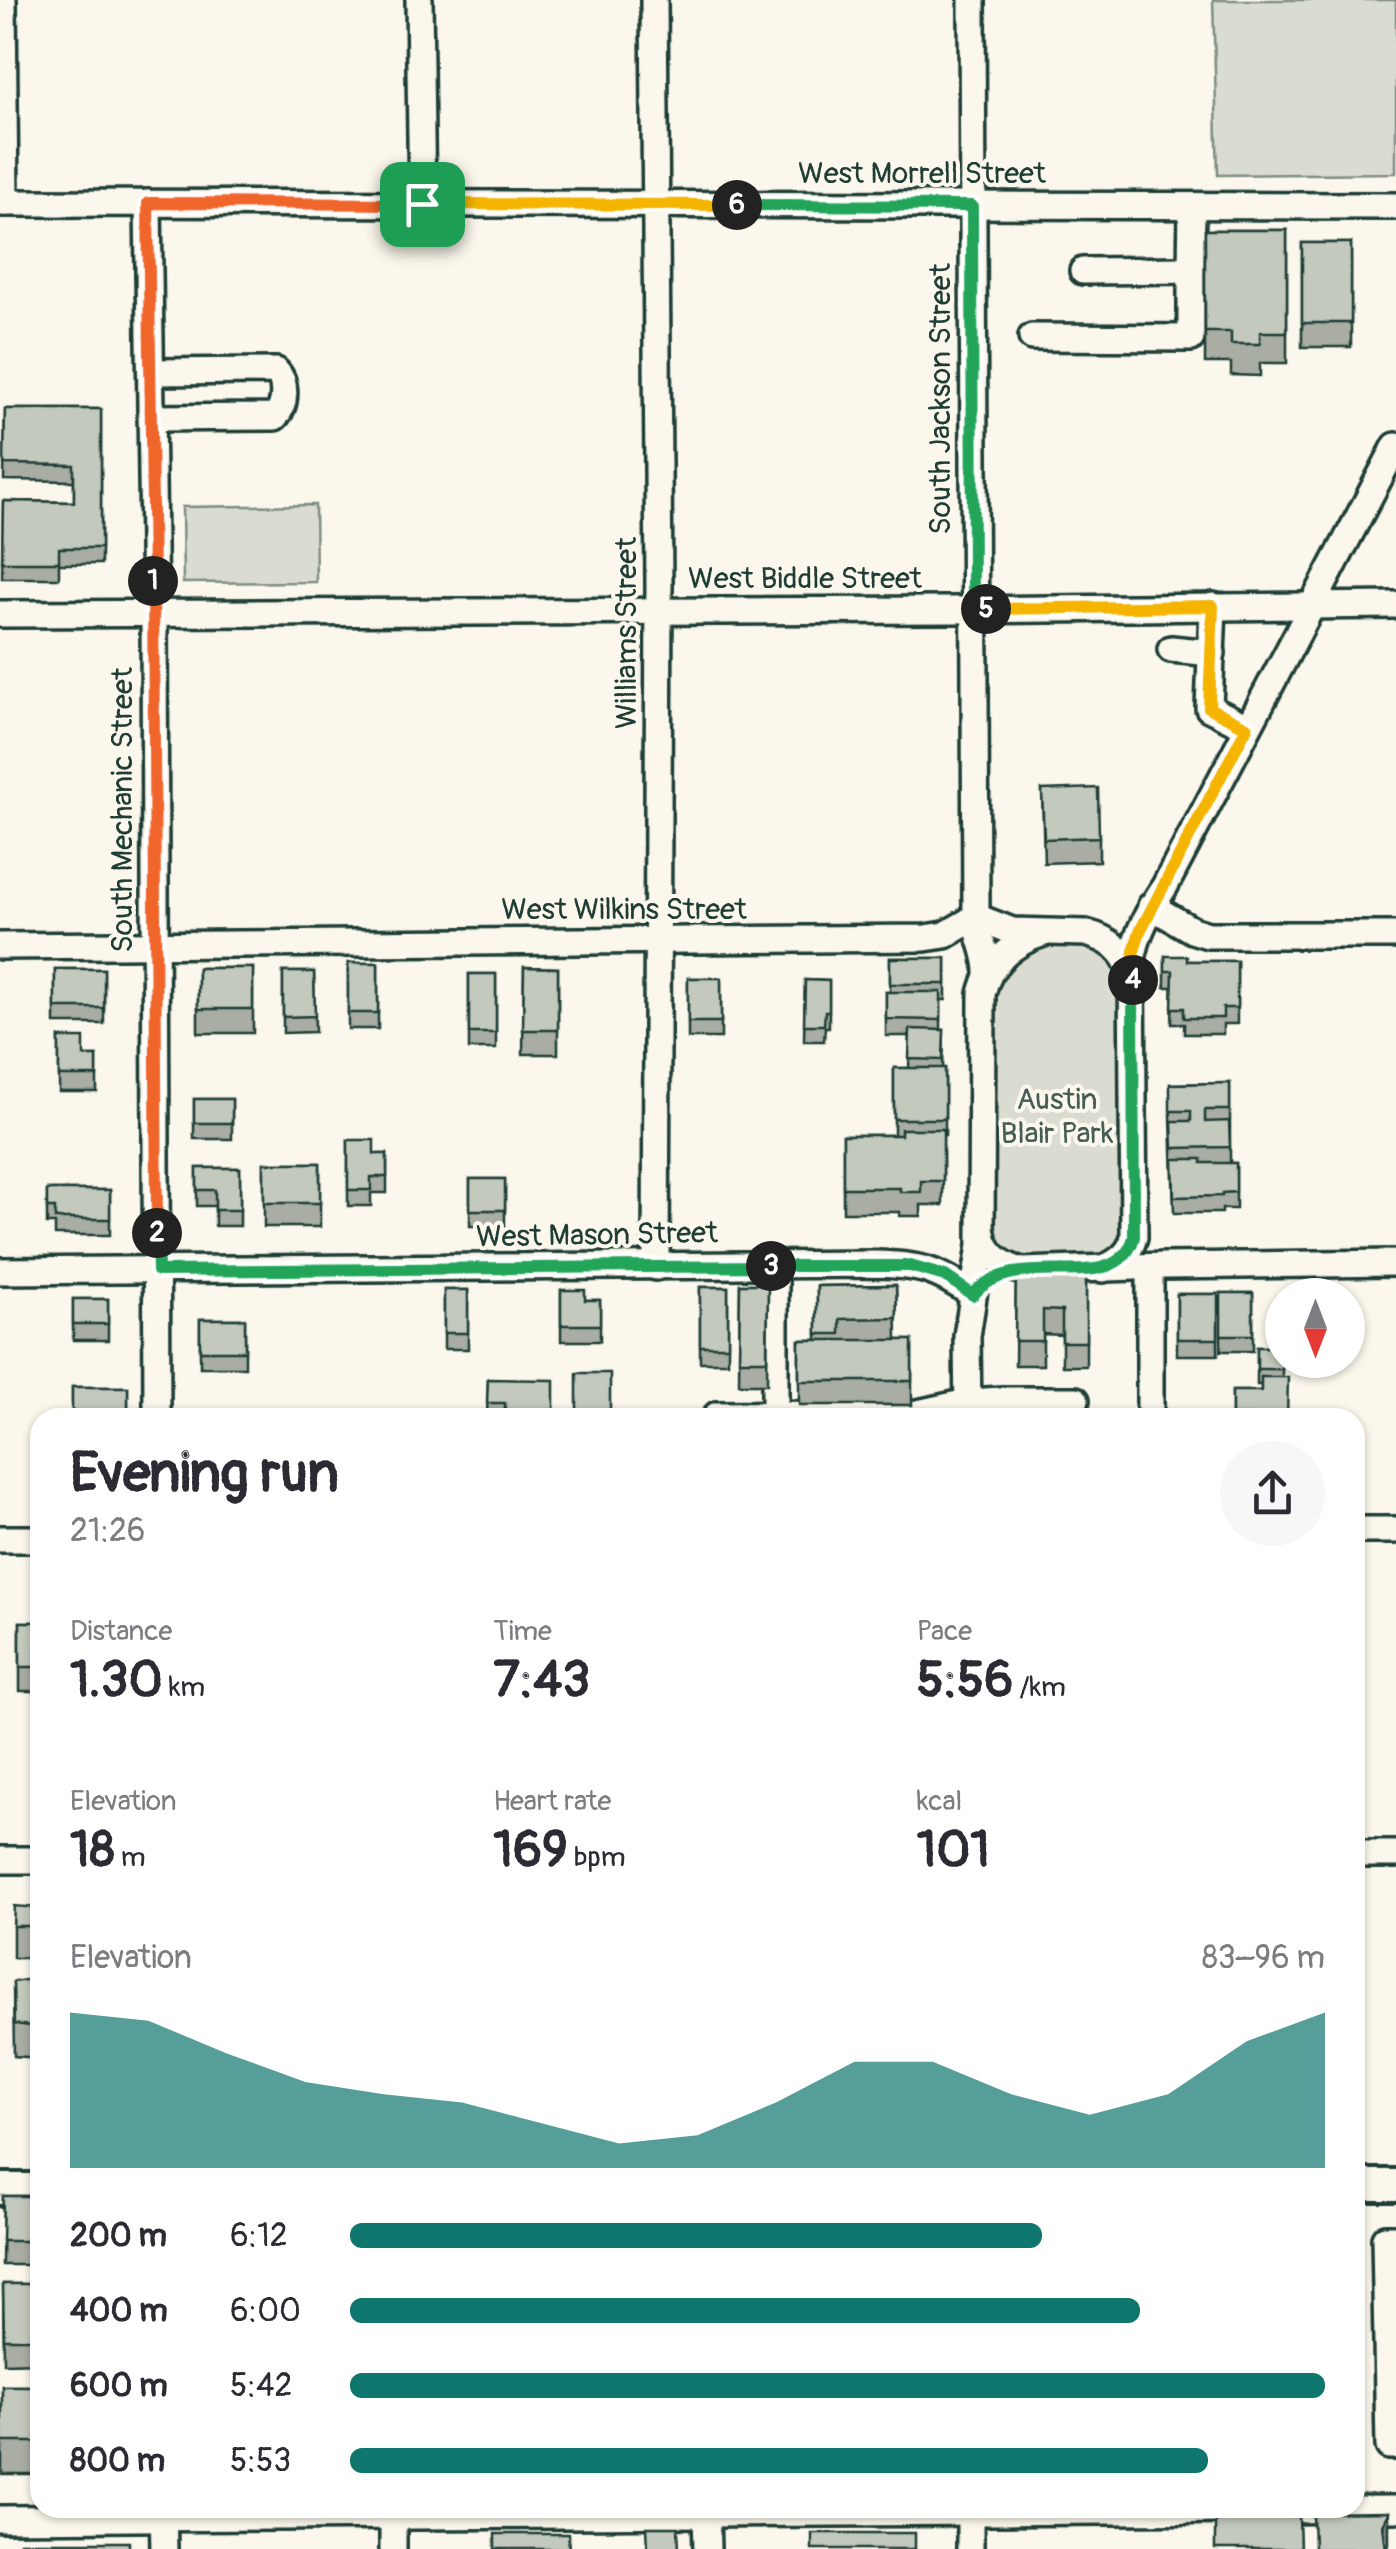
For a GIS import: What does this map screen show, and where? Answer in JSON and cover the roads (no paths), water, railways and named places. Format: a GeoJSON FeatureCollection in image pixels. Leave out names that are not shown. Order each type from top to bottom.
{"type":"FeatureCollection","features":[{"type":"Feature","properties":{"kind":"main road"},"geometry":{"type":"LineString","coordinates":[[1365,2185],[1396,2185]]}},
{"type":"Feature","properties":{"kind":"main road"},"geometry":{"type":"LineString","coordinates":[[0,2189],[30,2189]]}},
{"type":"Feature","properties":{"kind":"street"},"geometry":{"type":"LineString","coordinates":[[3,0],[3,203]]}},
{"type":"Feature","properties":{"kind":"street"},"geometry":{"type":"LineString","coordinates":[[419,0],[422,204]]}},
{"type":"Feature","properties":{"kind":"street","name":"Williams Street"},"geometry":{"type":"LineString","coordinates":[[654,0],[659,611],[656,1267]]}},
{"type":"Feature","properties":{"kind":"street","name":"South Jackson Street"},"geometry":{"type":"LineString","coordinates":[[968,1408],[967,1336],[982,1228],[980,1006],[988,975],[987,954],[976,917],[972,0]]}},
{"type":"Feature","properties":{"kind":"street","name":"West Morrell Street"},"geometry":{"type":"LineString","coordinates":[[3,203],[1396,206]]}},
{"type":"Feature","properties":{"kind":"street","name":"South Mechanic Street"},"geometry":{"type":"LineString","coordinates":[[148,203],[157,1408]]}},
{"type":"Feature","properties":{"kind":"street"},"geometry":{"type":"LineString","coordinates":[[1032,336],[1191,338],[1192,206]]}},
{"type":"Feature","properties":{"kind":"street"},"geometry":{"type":"LineString","coordinates":[[1083,271],[1191,270]]}},
{"type":"Feature","properties":{"kind":"street"},"geometry":{"type":"LineString","coordinates":[[151,372],[276,371],[281,376],[283,404],[275,417],[152,418]]}},
{"type":"Feature","properties":{"kind":"street"},"geometry":{"type":"LineString","coordinates":[[1158,1266],[1134,1237],[1134,951],[1152,906],[1396,446]]}},
{"type":"Feature","properties":{"kind":"street","name":"West Biddle Street"},"geometry":{"type":"LineString","coordinates":[[0,614],[1396,605]]}},
{"type":"Feature","properties":{"kind":"street"},"geometry":{"type":"LineString","coordinates":[[1213,606],[1209,708],[1247,727]]}},
{"type":"Feature","properties":{"kind":"street"},"geometry":{"type":"LineString","coordinates":[[1171,649],[1212,653]]}},
{"type":"Feature","properties":{"kind":"street"},"geometry":{"type":"LineString","coordinates":[[976,917],[1012,931],[1107,932],[1123,927],[1152,906]]}},
{"type":"Feature","properties":{"kind":"street"},"geometry":{"type":"LineString","coordinates":[[1152,906],[1192,930],[1208,934],[1396,935]]}},
{"type":"Feature","properties":{"kind":"street","name":"West Wilkins Street"},"geometry":{"type":"LineString","coordinates":[[0,946],[925,938],[945,935],[976,917]]}},
{"type":"Feature","properties":{"kind":"street"},"geometry":{"type":"LineString","coordinates":[[988,975],[1009,950],[1044,933]]}},
{"type":"Feature","properties":{"kind":"street"},"geometry":{"type":"LineString","coordinates":[[1086,933],[1105,939],[1121,951],[1132,976]]}},
{"type":"Feature","properties":{"kind":"street"},"geometry":{"type":"LineString","coordinates":[[982,1228],[984,1243],[996,1258],[1022,1271]]}},
{"type":"Feature","properties":{"kind":"street"},"geometry":{"type":"LineString","coordinates":[[1103,1269],[1127,1253],[1134,1237]]}},
{"type":"Feature","properties":{"kind":"street"},"geometry":{"type":"LineString","coordinates":[[973,1295],[992,1278],[1022,1271],[1396,1264]]}},
{"type":"Feature","properties":{"kind":"street"},"geometry":{"type":"LineString","coordinates":[[775,1266],[775,1408]]}},
{"type":"Feature","properties":{"kind":"street","name":"West Mason Street"},"geometry":{"type":"LineString","coordinates":[[0,1272],[910,1266],[945,1276],[973,1295]]}},
{"type":"Feature","properties":{"kind":"street"},"geometry":{"type":"LineString","coordinates":[[1151,1408],[1158,1266]]}},
{"type":"Feature","properties":{"kind":"street"},"geometry":{"type":"LineString","coordinates":[[975,1408],[1002,1400],[1076,1400]]}},
{"type":"Feature","properties":{"kind":"street"},"geometry":{"type":"LineString","coordinates":[[1365,1530],[1396,1530]]}},
{"type":"Feature","properties":{"kind":"street"},"geometry":{"type":"LineString","coordinates":[[0,1540],[30,1539]]}},
{"type":"Feature","properties":{"kind":"street"},"geometry":{"type":"LineString","coordinates":[[1365,1854],[1396,1854]]}},
{"type":"Feature","properties":{"kind":"street"},"geometry":{"type":"LineString","coordinates":[[0,1860],[30,1860]]}},
{"type":"Feature","properties":{"kind":"street"},"geometry":{"type":"LineString","coordinates":[[1396,2238],[1385,2238],[1389,2446],[1396,2446]]}},
{"type":"Feature","properties":{"kind":"street"},"geometry":{"type":"LineString","coordinates":[[1365,2509],[1396,2509]]}},
{"type":"Feature","properties":{"kind":"street"},"geometry":{"type":"LineString","coordinates":[[0,2518],[30,2517]]}},
{"type":"Feature","properties":{"kind":"street"},"geometry":{"type":"LineString","coordinates":[[163,2518],[164,2549]]}},
{"type":"Feature","properties":{"kind":"street"},"geometry":{"type":"LineString","coordinates":[[383,2518],[393,2549]]}},
{"type":"Feature","properties":{"kind":"street"},"geometry":{"type":"LineString","coordinates":[[706,2518],[707,2549]]}},
{"type":"Feature","properties":{"kind":"street"},"geometry":{"type":"LineString","coordinates":[[970,2518],[970,2549]]}},
{"type":"Feature","properties":{"kind":"park label","name":"Austin Blair Park"},"geometry":{"type":"Point","coordinates":[1057,1116]}}]}
